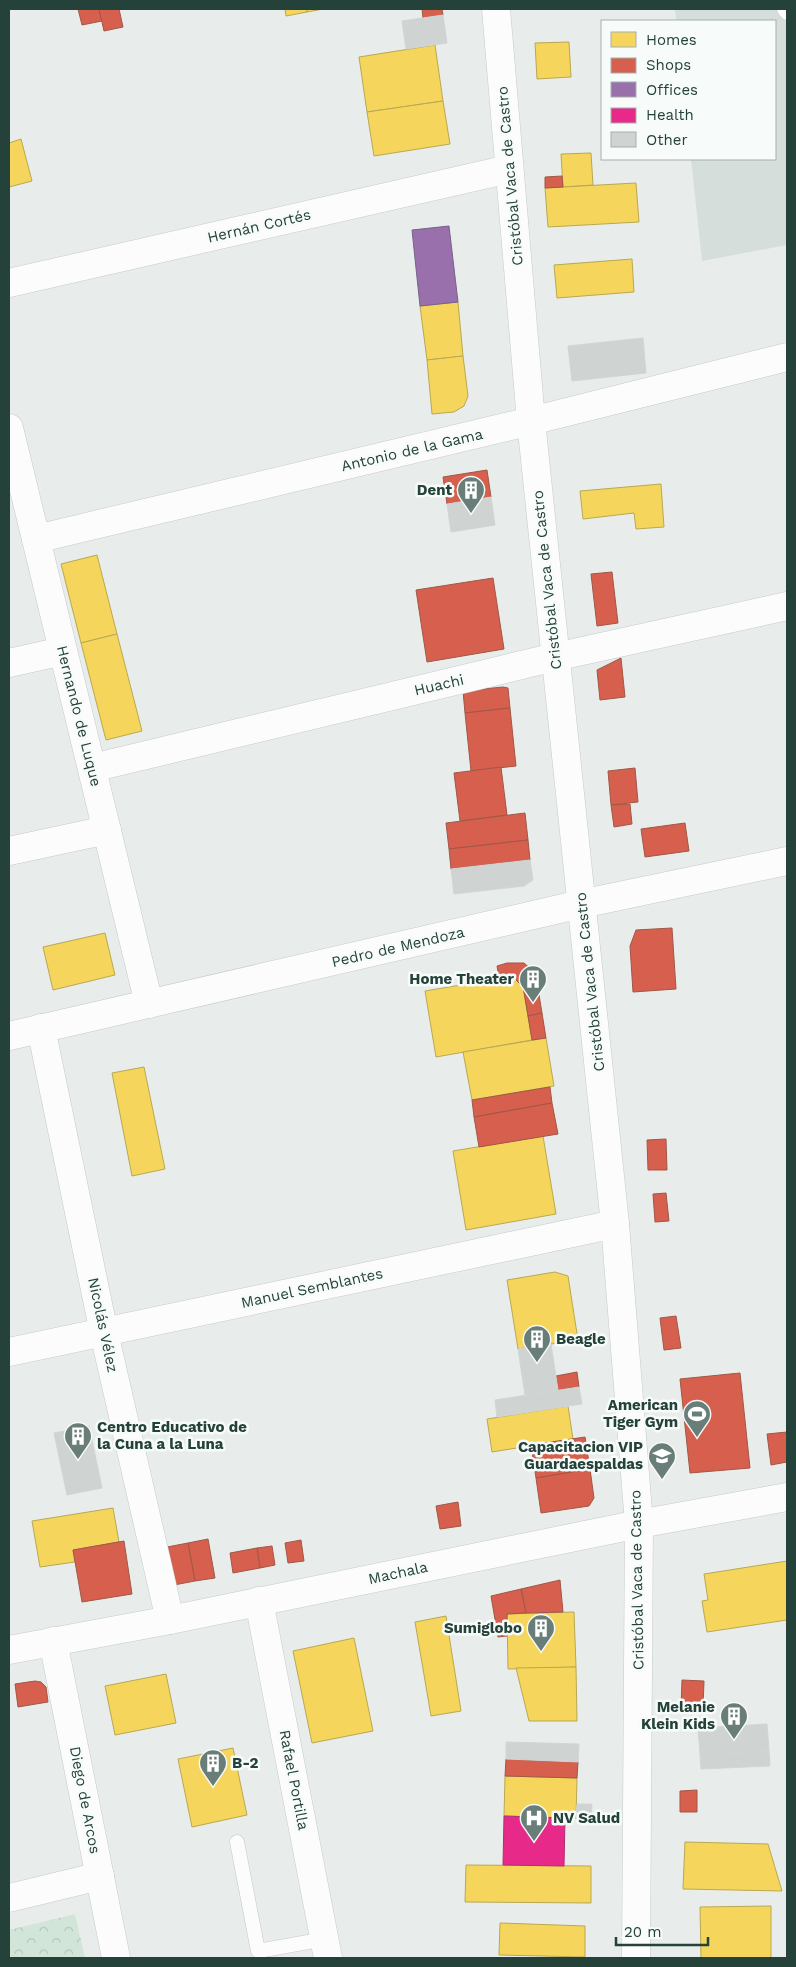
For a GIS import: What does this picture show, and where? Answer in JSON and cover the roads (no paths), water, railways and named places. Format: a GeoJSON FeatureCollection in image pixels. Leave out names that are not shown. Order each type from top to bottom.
{"type":"FeatureCollection","features":[{"type":"Feature","properties":{"kind":"street","name":"Cristóbal Vaca de Castro"},"geometry":{"type":"LineString","coordinates":[[496,9],[531,421],[615,1224],[639,1524],[636,1958]]}},
{"type":"Feature","properties":{"kind":"street","name":"Hernán Cortés"},"geometry":{"type":"LineString","coordinates":[[9,283],[509,169]]}},
{"type":"Feature","properties":{"kind":"street","name":"Antonio de la Gama"},"geometry":{"type":"LineString","coordinates":[[36,539],[531,421],[787,357]]}},
{"type":"Feature","properties":{"kind":"street","name":"Hernando de Luque"},"geometry":{"type":"LineString","coordinates":[[9,428],[15,477],[36,539],[149,1004]]}},
{"type":"Feature","properties":{"kind":"street","name":"Huachi"},"geometry":{"type":"LineString","coordinates":[[92,768],[555,658],[787,606]]}},
{"type":"Feature","properties":{"kind":"street"},"geometry":{"type":"LineString","coordinates":[[9,663],[63,651]]}},
{"type":"Feature","properties":{"kind":"street"},"geometry":{"type":"LineString","coordinates":[[9,851],[107,830]]}},
{"type":"Feature","properties":{"kind":"street","name":"Pedro de Mendoza"},"geometry":{"type":"LineString","coordinates":[[9,1036],[581,904],[787,861]]}},
{"type":"Feature","properties":{"kind":"street","name":"Nicolás Vélez"},"geometry":{"type":"LineString","coordinates":[[41,1028],[104,1333],[170,1620]]}},
{"type":"Feature","properties":{"kind":"street","name":"Manuel Semblantes"},"geometry":{"type":"LineString","coordinates":[[9,1352],[615,1224]]}},
{"type":"Feature","properties":{"kind":"street","name":"Machala"},"geometry":{"type":"LineString","coordinates":[[9,1650],[170,1620],[639,1524],[787,1497]]}},
{"type":"Feature","properties":{"kind":"street","name":"Rafael Portilla"},"geometry":{"type":"LineString","coordinates":[[259,1601],[326,1949]]}},
{"type":"Feature","properties":{"kind":"street","name":"Diego de Arcos"},"geometry":{"type":"LineString","coordinates":[[53,1641],[116,1958]]}},
{"type":"Feature","properties":{"kind":"street"},"geometry":{"type":"LineString","coordinates":[[9,1898],[100,1876]]}},
{"type":"Feature","properties":{"kind":"lane"},"geometry":{"type":"LineString","coordinates":[[784,9],[787,13]]}},
{"type":"Feature","properties":{"kind":"lane"},"geometry":{"type":"LineString","coordinates":[[237,1842],[259,1954],[326,1949]]}},
{"type":"Feature","properties":{"kind":"place","name":"Dent"},"geometry":{"type":"Point","coordinates":[471,514]}},
{"type":"Feature","properties":{"kind":"place","name":"Home Theater"},"geometry":{"type":"Point","coordinates":[533,1003]}},
{"type":"Feature","properties":{"kind":"place","name":"Beagle"},"geometry":{"type":"Point","coordinates":[537,1363]}},
{"type":"Feature","properties":{"kind":"place","name":"American Tiger Gym"},"geometry":{"type":"Point","coordinates":[697,1438]}},
{"type":"Feature","properties":{"kind":"place","name":"Centro Educativo de la Cuna a la Luna"},"geometry":{"type":"Point","coordinates":[78,1460]}},
{"type":"Feature","properties":{"kind":"place","name":"Capacitacion VIP Guardaespaldas"},"geometry":{"type":"Point","coordinates":[662,1480]}},
{"type":"Feature","properties":{"kind":"place","name":"Sumiglobo"},"geometry":{"type":"Point","coordinates":[541,1652]}},
{"type":"Feature","properties":{"kind":"place","name":"Melanie Klein Kids"},"geometry":{"type":"Point","coordinates":[734,1740]}},
{"type":"Feature","properties":{"kind":"place","name":"B-2"},"geometry":{"type":"Point","coordinates":[213,1787]}},
{"type":"Feature","properties":{"kind":"place","name":"NV Salud"},"geometry":{"type":"Point","coordinates":[534,1842]}}]}
